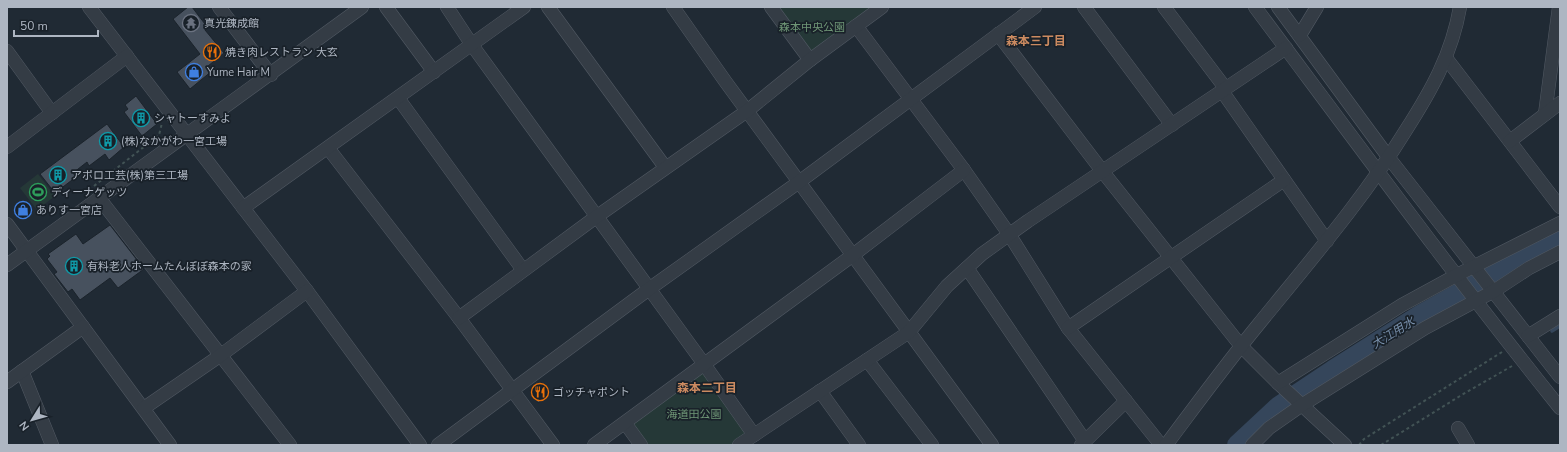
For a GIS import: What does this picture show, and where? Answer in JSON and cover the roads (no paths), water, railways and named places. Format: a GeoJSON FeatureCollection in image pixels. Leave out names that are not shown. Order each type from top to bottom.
{"type":"FeatureCollection","features":[{"type":"Feature","properties":{"kind":"street"},"geometry":{"type":"LineString","coordinates":[[89,7],[307,291],[420,445]]}},
{"type":"Feature","properties":{"kind":"street"},"geometry":{"type":"LineString","coordinates":[[219,7],[271,75]]}},
{"type":"Feature","properties":{"kind":"street"},"geometry":{"type":"LineString","coordinates":[[7,265],[27,251],[95,193],[186,134],[271,75],[362,7]]}},
{"type":"Feature","properties":{"kind":"street"},"geometry":{"type":"LineString","coordinates":[[386,7],[434,72]]}},
{"type":"Feature","properties":{"kind":"street"},"geometry":{"type":"LineString","coordinates":[[447,7],[472,45],[754,435]]}},
{"type":"Feature","properties":{"kind":"street"},"geometry":{"type":"LineString","coordinates":[[243,208],[524,7]]}},
{"type":"Feature","properties":{"kind":"street"},"geometry":{"type":"LineString","coordinates":[[548,7],[665,167]]}},
{"type":"Feature","properties":{"kind":"street"},"geometry":{"type":"LineString","coordinates":[[673,7],[747,111],[992,445]]}},
{"type":"Feature","properties":{"kind":"street"},"geometry":{"type":"LineString","coordinates":[[771,7],[810,60]]}},
{"type":"Feature","properties":{"kind":"street"},"geometry":{"type":"LineString","coordinates":[[459,318],[665,167],[747,111],[810,60],[882,7]]}},
{"type":"Feature","properties":{"kind":"street"},"geometry":{"type":"LineString","coordinates":[[438,445],[649,289],[799,182],[1035,7]]}},
{"type":"Feature","properties":{"kind":"street"},"geometry":{"type":"LineString","coordinates":[[1084,7],[1172,125]]}},
{"type":"Feature","properties":{"kind":"street"},"geometry":{"type":"LineString","coordinates":[[1164,7],[1224,90],[1326,241]]}},
{"type":"Feature","properties":{"kind":"street"},"geometry":{"type":"LineString","coordinates":[[1255,7],[1378,173],[1560,408]]}},
{"type":"Feature","properties":{"kind":"street"},"geometry":{"type":"LineString","coordinates":[[1278,7],[1389,158],[1560,377]]}},
{"type":"Feature","properties":{"kind":"street"},"geometry":{"type":"LineString","coordinates":[[1300,36],[1317,7]]}},
{"type":"Feature","properties":{"kind":"street"},"geometry":{"type":"LineString","coordinates":[[1166,445],[1241,346],[1326,241],[1389,158],[1426,99],[1446,58],[1456,28],[1460,7]]}},
{"type":"Feature","properties":{"kind":"street"},"geometry":{"type":"LineString","coordinates":[[1546,114],[1559,7]]}},
{"type":"Feature","properties":{"kind":"street"},"geometry":{"type":"LineString","coordinates":[[856,26],[964,170],[1009,234],[1068,328],[1161,445]]}},
{"type":"Feature","properties":{"kind":"street"},"geometry":{"type":"LineString","coordinates":[[998,34],[1103,172],[1241,346],[1280,386],[1345,445]]}},
{"type":"Feature","properties":{"kind":"street"},"geometry":{"type":"LineString","coordinates":[[739,445],[909,332],[947,286],[982,254],[1009,234],[1286,48]]}},
{"type":"Feature","properties":{"kind":"street"},"geometry":{"type":"LineString","coordinates":[[7,51],[52,113]]}},
{"type":"Feature","properties":{"kind":"street"},"geometry":{"type":"LineString","coordinates":[[7,147],[127,56]]}},
{"type":"Feature","properties":{"kind":"street"},"geometry":{"type":"LineString","coordinates":[[1446,58],[1560,207]]}},
{"type":"Feature","properties":{"kind":"street"},"geometry":{"type":"LineString","coordinates":[[398,98],[523,270]]}},
{"type":"Feature","properties":{"kind":"street"},"geometry":{"type":"LineString","coordinates":[[1510,141],[1560,103]]}},
{"type":"Feature","properties":{"kind":"street"},"geometry":{"type":"LineString","coordinates":[[328,148],[459,318],[553,445]]}},
{"type":"Feature","properties":{"kind":"street"},"geometry":{"type":"LineString","coordinates":[[594,445],[853,255],[964,170]]}},
{"type":"Feature","properties":{"kind":"street"},"geometry":{"type":"LineString","coordinates":[[1068,328],[1170,256],[1284,180]]}},
{"type":"Feature","properties":{"kind":"street"},"geometry":{"type":"LineString","coordinates":[[95,193],[290,445]]}},
{"type":"Feature","properties":{"kind":"street"},"geometry":{"type":"LineString","coordinates":[[1280,386],[1402,305],[1476,268],[1560,223]]}},
{"type":"Feature","properties":{"kind":"street"},"geometry":{"type":"LineString","coordinates":[[7,224],[144,408],[167,444]]}},
{"type":"Feature","properties":{"kind":"street"},"geometry":{"type":"LineString","coordinates":[[1252,445],[1269,428],[1301,404],[1425,328],[1529,268],[1560,252]]}},
{"type":"Feature","properties":{"kind":"street"},"geometry":{"type":"LineString","coordinates":[[967,268],[1083,443],[1126,401]]}},
{"type":"Feature","properties":{"kind":"street"},"geometry":{"type":"LineString","coordinates":[[144,408],[221,355],[307,291]]}},
{"type":"Feature","properties":{"kind":"street"},"geometry":{"type":"LineString","coordinates":[[1528,336],[1560,316]]}},
{"type":"Feature","properties":{"kind":"street"},"geometry":{"type":"LineString","coordinates":[[7,382],[83,326]]}},
{"type":"Feature","properties":{"kind":"street"},"geometry":{"type":"LineString","coordinates":[[867,360],[932,445]]}},
{"type":"Feature","properties":{"kind":"street"},"geometry":{"type":"LineString","coordinates":[[22,371],[52,445]]}},
{"type":"Feature","properties":{"kind":"street"},"geometry":{"type":"LineString","coordinates":[[820,391],[859,445]]}},
{"type":"Feature","properties":{"kind":"street"},"geometry":{"type":"LineString","coordinates":[[625,423],[641,445]]}},
{"type":"Feature","properties":{"kind":"street"},"geometry":{"type":"LineString","coordinates":[[1458,428],[1468,445]]}},
{"type":"Feature","properties":{"kind":"waterway","name":"大江用水"},"geometry":{"type":"LineString","coordinates":[[1237,445],[1279,406],[1333,370],[1420,315],[1560,237]]}},
{"type":"Feature","properties":{"kind":"waterway"},"geometry":{"type":"LineString","coordinates":[[1552,331],[1560,326]]}},
{"type":"Feature","properties":{"kind":"place","name":"真光錬成館"},"geometry":{"type":"Point","coordinates":[191,23]}},
{"type":"Feature","properties":{"kind":"place","name":"焼き肉レストラン 大玄"},"geometry":{"type":"Point","coordinates":[212,52]}},
{"type":"Feature","properties":{"kind":"place","name":"Yume Hair M"},"geometry":{"type":"Point","coordinates":[194,72]}},
{"type":"Feature","properties":{"kind":"place","name":"シャトーすみよ"},"geometry":{"type":"Point","coordinates":[141,118]}},
{"type":"Feature","properties":{"kind":"place","name":"(株)なかがわ一宮工場"},"geometry":{"type":"Point","coordinates":[108,141]}},
{"type":"Feature","properties":{"kind":"place","name":"アポロ工芸(株)第三工場"},"geometry":{"type":"Point","coordinates":[58,175]}},
{"type":"Feature","properties":{"kind":"place","name":"ディーナゲッツ"},"geometry":{"type":"Point","coordinates":[38,192]}},
{"type":"Feature","properties":{"kind":"place","name":"ありす一宮店"},"geometry":{"type":"Point","coordinates":[23,210]}},
{"type":"Feature","properties":{"kind":"place","name":"有料老人ホームたんぽぽ森本の家"},"geometry":{"type":"Point","coordinates":[74,266]}},
{"type":"Feature","properties":{"kind":"place","name":"ゴッチャポント"},"geometry":{"type":"Point","coordinates":[540,392]}},
{"type":"Feature","properties":{"kind":"district","name":"森本三丁目"},"geometry":{"type":"Point","coordinates":[1036,41]}},
{"type":"Feature","properties":{"kind":"district","name":"森本二丁目"},"geometry":{"type":"Point","coordinates":[707,388]}},
{"type":"Feature","properties":{"kind":"park label","name":"森本中央公園"},"geometry":{"type":"Point","coordinates":[812,27]}},
{"type":"Feature","properties":{"kind":"park label","name":"海道田公園"},"geometry":{"type":"Point","coordinates":[694,414]}}]}
